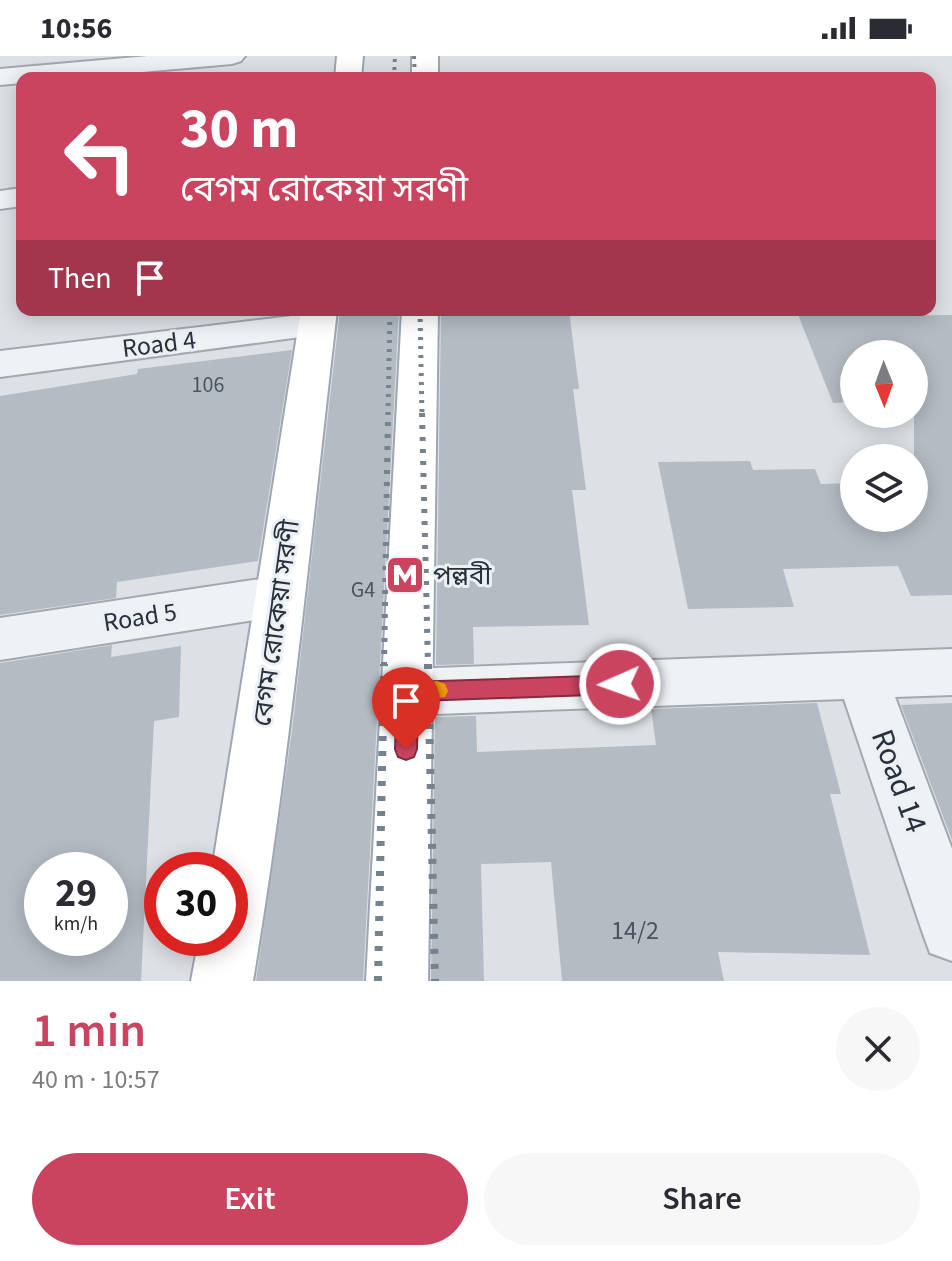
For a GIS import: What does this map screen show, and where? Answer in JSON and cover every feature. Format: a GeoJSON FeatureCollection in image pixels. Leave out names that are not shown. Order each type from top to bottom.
{"type":"FeatureCollection","features":[{"type":"Feature","properties":{"kind":"main road"},"geometry":{"type":"LineString","coordinates":[[397,981],[420,316]]}},
{"type":"Feature","properties":{"kind":"main road","name":"বেগম রোকেয়া সরণী"},"geometry":{"type":"LineString","coordinates":[[245,852],[318,318]]}},
{"type":"Feature","properties":{"kind":"main road","name":"বেগম রোকেয়া সরণী"},"geometry":{"type":"LineString","coordinates":[[222,981],[227,956]]}},
{"type":"Feature","properties":{"kind":"street"},"geometry":{"type":"LineString","coordinates":[[14,70],[232,56]]}},
{"type":"Feature","properties":{"kind":"street","name":"Road 4"},"geometry":{"type":"LineString","coordinates":[[0,364],[318,318]]}},
{"type":"Feature","properties":{"kind":"street","name":"Road 5"},"geometry":{"type":"LineString","coordinates":[[0,639],[280,596]]}},
{"type":"Feature","properties":{"kind":"street"},"geometry":{"type":"LineString","coordinates":[[408,692],[952,672]]}},
{"type":"Feature","properties":{"kind":"street","name":"Road 14"},"geometry":{"type":"LineString","coordinates":[[862,676],[952,931]]}},
{"type":"Feature","properties":{"kind":"building"},"geometry":{"type":"Polygon","coordinates":[[[952,315],[952,595],[911,596],[898,566],[783,569],[794,607],[688,609],[658,462],[750,461],[753,470],[815,469],[821,484],[840,483],[840,532],[928,532],[928,444],[914,444],[914,428],[928,428],[928,340],[840,340],[840,403],[833,403],[799,316],[952,315]]]}},
{"type":"Feature","properties":{"kind":"building"},"geometry":{"type":"Polygon","coordinates":[[[339,316],[399,316],[363,981],[256,981],[292,731],[339,316]]]}},
{"type":"Feature","properties":{"kind":"building"},"geometry":{"type":"Polygon","coordinates":[[[441,316],[570,316],[579,389],[573,389],[586,490],[572,490],[589,625],[473,627],[474,664],[436,665],[441,316]]]}},
{"type":"Feature","properties":{"kind":"building"},"geometry":{"type":"Polygon","coordinates":[[[292,350],[258,561],[117,582],[116,598],[0,615],[0,396],[137,374],[138,369],[292,350]]]}},
{"type":"Feature","properties":{"kind":"building"},"geometry":{"type":"Polygon","coordinates":[[[112,645],[111,657],[181,646],[179,717],[154,721],[147,852],[144,852],[141,981],[0,981],[0,663],[112,645]]]}},
{"type":"Feature","properties":{"kind":"building"},"geometry":{"type":"Polygon","coordinates":[[[817,703],[841,794],[830,794],[870,955],[718,952],[724,981],[562,981],[551,862],[481,864],[484,981],[431,981],[435,717],[476,716],[477,752],[656,745],[651,709],[817,703]]]}},
{"type":"Feature","properties":{"kind":"building"},"geometry":{"type":"Polygon","coordinates":[[[952,703],[952,840],[901,705],[952,703]]]}},
{"type":"Feature","properties":{"kind":"railway"},"geometry":{"type":"LineString","coordinates":[[394,72],[395,56]]}},
{"type":"Feature","properties":{"kind":"railway"},"geometry":{"type":"LineString","coordinates":[[414,56],[415,72]]}},
{"type":"Feature","properties":{"kind":"railway"},"geometry":{"type":"LineString","coordinates":[[388,415],[390,316]]}},
{"type":"Feature","properties":{"kind":"railway"},"geometry":{"type":"LineString","coordinates":[[420,316],[422,415]]}},
{"type":"Feature","properties":{"kind":"railway"},"geometry":{"type":"LineString","coordinates":[[384,666],[388,413]]}},
{"type":"Feature","properties":{"kind":"railway"},"geometry":{"type":"LineString","coordinates":[[422,413],[428,666]]}},
{"type":"Feature","properties":{"kind":"railway"},"geometry":{"type":"LineString","coordinates":[[378,981],[384,664]]}},
{"type":"Feature","properties":{"kind":"railway"},"geometry":{"type":"LineString","coordinates":[[428,664],[435,981]]}},
{"type":"Feature","properties":{"kind":"slow traffic"},"geometry":{"type":"LineString","coordinates":[[407,716],[408,692],[437,691]]}},
{"type":"Feature","properties":{"kind":"place","name":"পল্লবী"},"geometry":{"type":"Point","coordinates":[405,575]}},
{"type":"Feature","properties":{"kind":"route"},"geometry":{"type":"LineString","coordinates":[[406,749],[408,692],[620,684]]}}]}
